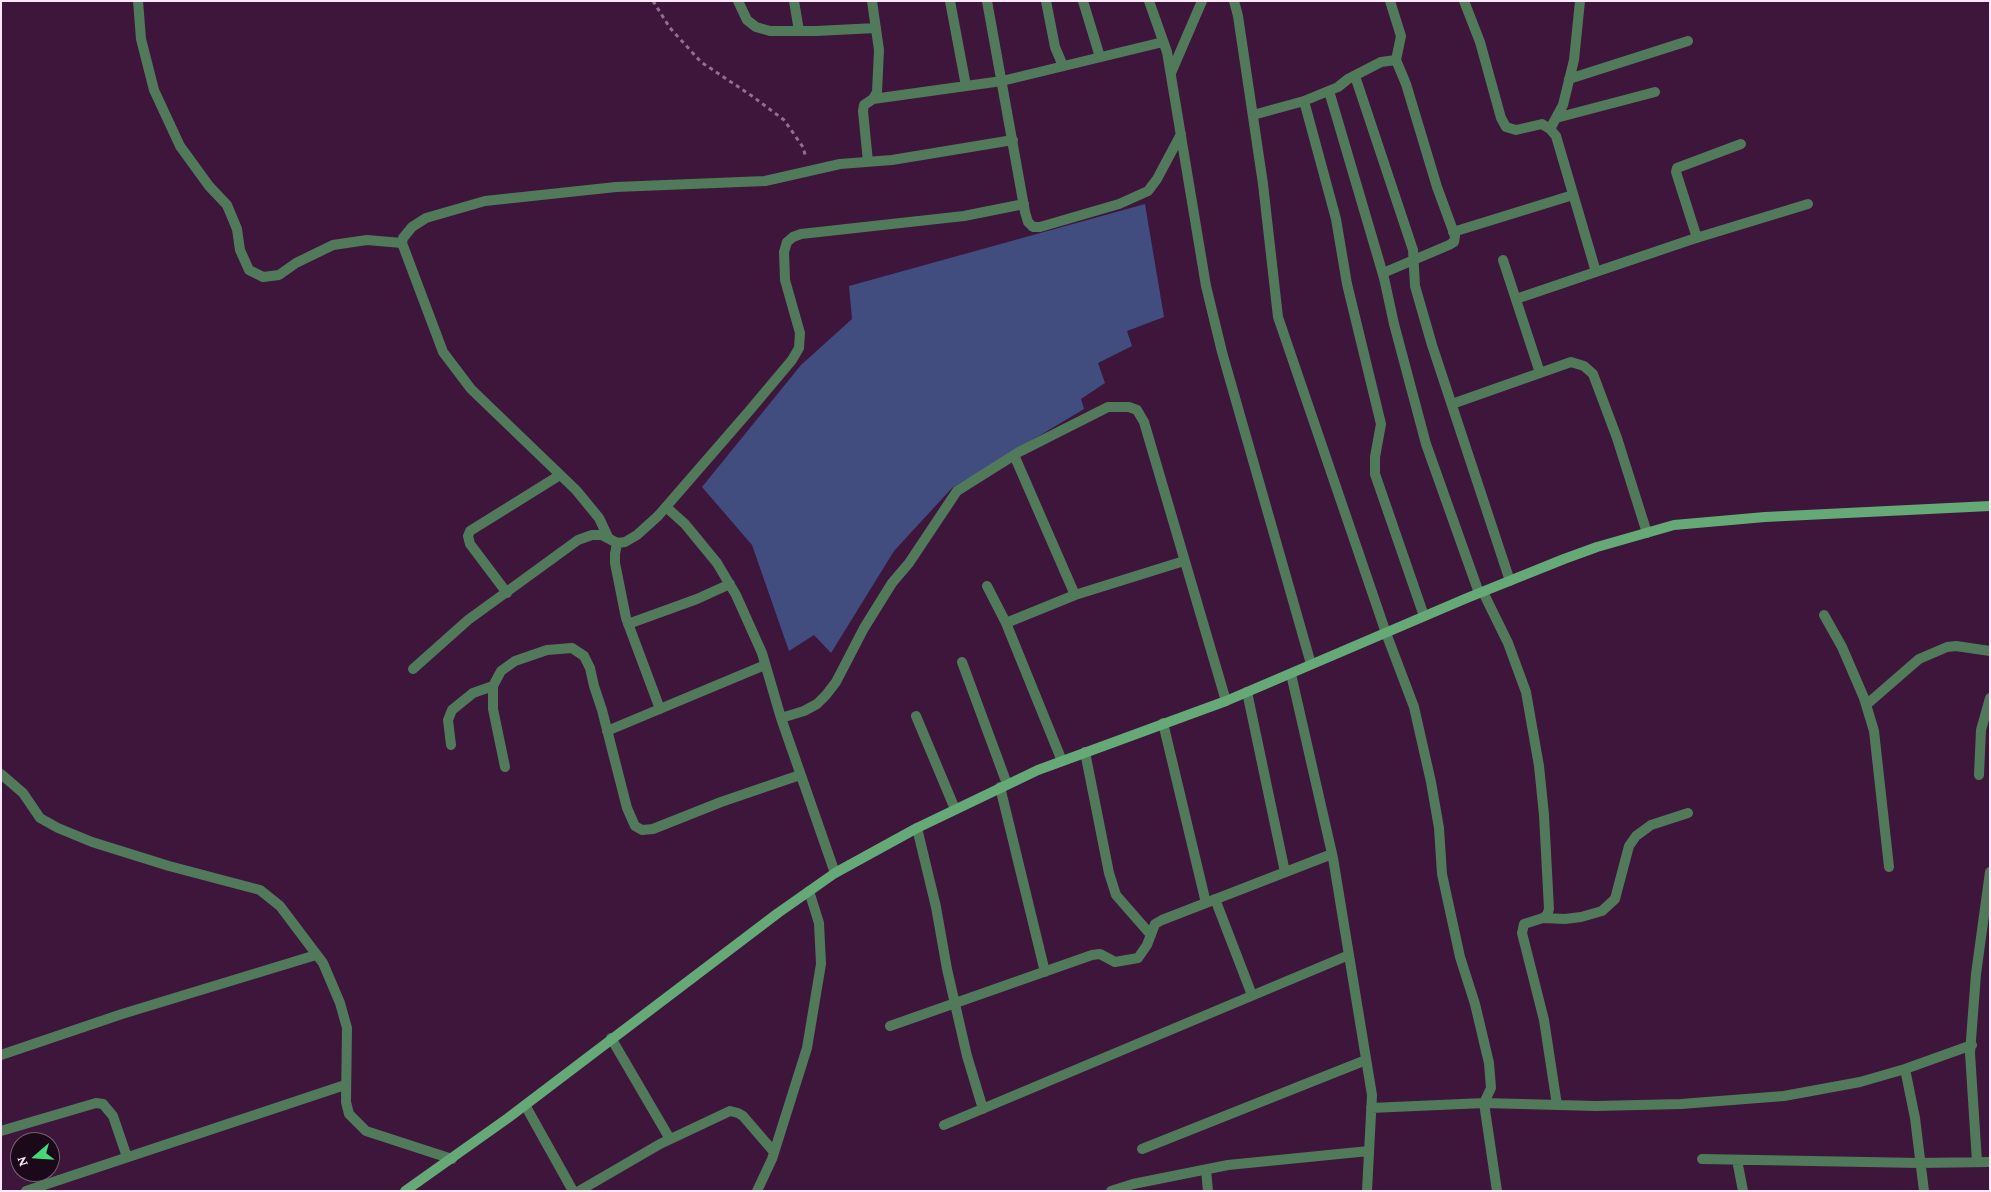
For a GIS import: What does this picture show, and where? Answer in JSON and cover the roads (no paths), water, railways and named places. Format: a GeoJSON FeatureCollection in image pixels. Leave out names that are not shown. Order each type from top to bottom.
{"type":"FeatureCollection","features":[{"type":"Feature","properties":{"kind":"main road"},"geometry":{"type":"LineString","coordinates":[[405,1191],[452,1159],[611,1038],[835,873],[917,828],[1004,786],[1085,752],[1226,701],[1481,592],[1597,547],[1674,525],[1764,517],[1990,506]]}},
{"type":"Feature","properties":{"kind":"street"},"geometry":{"type":"LineString","coordinates":[[138,1],[141,39],[154,90],[180,146],[209,186],[227,205],[237,229],[240,250],[249,270],[263,277],[279,275],[296,262],[333,245],[367,240],[402,243]]}},
{"type":"Feature","properties":{"kind":"street"},"geometry":{"type":"LineString","coordinates":[[738,1],[747,20],[756,28],[770,31],[876,28]]}},
{"type":"Feature","properties":{"kind":"street"},"geometry":{"type":"LineString","coordinates":[[794,1],[799,31]]}},
{"type":"Feature","properties":{"kind":"street"},"geometry":{"type":"LineString","coordinates":[[872,1],[879,50],[877,92],[873,99]]}},
{"type":"Feature","properties":{"kind":"street"},"geometry":{"type":"LineString","coordinates":[[950,1],[966,86]]}},
{"type":"Feature","properties":{"kind":"street"},"geometry":{"type":"LineString","coordinates":[[987,1],[1024,204],[1028,222],[1033,227],[1040,227],[1119,204],[1148,191],[1157,179],[1180,134]]}},
{"type":"Feature","properties":{"kind":"street"},"geometry":{"type":"LineString","coordinates":[[1046,1],[1055,47],[1063,66]]}},
{"type":"Feature","properties":{"kind":"street"},"geometry":{"type":"LineString","coordinates":[[1083,1],[1100,57]]}},
{"type":"Feature","properties":{"kind":"street"},"geometry":{"type":"LineString","coordinates":[[1149,1],[1163,42],[1170,74],[1206,286],[1222,352],[1311,664]]}},
{"type":"Feature","properties":{"kind":"street"},"geometry":{"type":"LineString","coordinates":[[1170,74],[1202,1]]}},
{"type":"Feature","properties":{"kind":"street"},"geometry":{"type":"LineString","coordinates":[[1234,1],[1238,16],[1264,184],[1278,317],[1386,633],[1414,707],[1432,782],[1439,828],[1442,874],[1460,957],[1475,1004],[1488,1063],[1491,1088],[1484,1103],[1497,1191]]}},
{"type":"Feature","properties":{"kind":"street"},"geometry":{"type":"LineString","coordinates":[[1383,273],[1454,242],[1453,232],[1437,187],[1406,84],[1396,60],[1401,36],[1390,1]]}},
{"type":"Feature","properties":{"kind":"street"},"geometry":{"type":"LineString","coordinates":[[1464,1],[1480,42],[1500,118],[1506,127],[1516,130],[1542,124],[1556,136],[1596,272]]}},
{"type":"Feature","properties":{"kind":"street"},"geometry":{"type":"LineString","coordinates":[[1550,129],[1563,105],[1574,60],[1580,1]]}},
{"type":"Feature","properties":{"kind":"street"},"geometry":{"type":"LineString","coordinates":[[1569,79],[1688,41]]}},
{"type":"Feature","properties":{"kind":"street"},"geometry":{"type":"LineString","coordinates":[[868,162],[863,111],[864,105],[873,99],[1002,81],[1163,42]]}},
{"type":"Feature","properties":{"kind":"street"},"geometry":{"type":"LineString","coordinates":[[1253,115],[1304,101],[1329,91],[1381,62],[1396,60]]}},
{"type":"Feature","properties":{"kind":"street"},"geometry":{"type":"LineString","coordinates":[[1355,76],[1407,231],[1415,260],[1415,286],[1432,345],[1510,581]]}},
{"type":"Feature","properties":{"kind":"street"},"geometry":{"type":"LineString","coordinates":[[1329,91],[1383,273],[1394,324],[1424,434],[1481,592],[1508,643],[1526,692],[1539,766],[1544,815],[1550,902],[1547,915],[1543,918]]}},
{"type":"Feature","properties":{"kind":"street"},"geometry":{"type":"LineString","coordinates":[[1556,118],[1656,92]]}},
{"type":"Feature","properties":{"kind":"street"},"geometry":{"type":"LineString","coordinates":[[1304,101],[1336,219],[1347,284],[1381,424],[1375,456],[1375,474],[1424,616]]}},
{"type":"Feature","properties":{"kind":"street"},"geometry":{"type":"LineString","coordinates":[[608,537],[599,518],[576,490],[471,389],[443,352],[402,243],[403,238],[412,227],[426,218],[485,200],[616,187],[765,181],[840,164],[868,162],[1013,140]]}},
{"type":"Feature","properties":{"kind":"street"},"geometry":{"type":"LineString","coordinates":[[1697,238],[1676,172],[1678,168],[1741,144]]}},
{"type":"Feature","properties":{"kind":"street"},"geometry":{"type":"LineString","coordinates":[[1453,232],[1573,195]]}},
{"type":"Feature","properties":{"kind":"street"},"geometry":{"type":"LineString","coordinates":[[413,669],[468,620],[578,540],[592,534],[608,537],[618,543],[624,542],[637,535],[666,507],[792,360],[799,348],[800,333],[784,280],[784,252],[787,242],[793,237],[801,234],[955,217],[1024,204]]}},
{"type":"Feature","properties":{"kind":"street"},"geometry":{"type":"LineString","coordinates":[[1516,299],[1697,238],[1808,204]]}},
{"type":"Feature","properties":{"kind":"street"},"geometry":{"type":"LineString","coordinates":[[1503,260],[1540,373]]}},
{"type":"Feature","properties":{"kind":"street"},"geometry":{"type":"LineString","coordinates":[[1452,404],[1571,362],[1584,366],[1593,374],[1617,438],[1647,533]]}},
{"type":"Feature","properties":{"kind":"street"},"geometry":{"type":"LineString","coordinates":[[781,718],[804,711],[817,704],[826,695],[836,682],[864,628],[892,583],[909,564],[957,492],[1014,456],[1108,407],[1129,407],[1138,410],[1144,422],[1226,701]]}},
{"type":"Feature","properties":{"kind":"street"},"geometry":{"type":"LineString","coordinates":[[1014,456],[1075,595]]}},
{"type":"Feature","properties":{"kind":"street"},"geometry":{"type":"LineString","coordinates":[[507,593],[470,544],[468,536],[470,531],[560,475]]}},
{"type":"Feature","properties":{"kind":"street"},"geometry":{"type":"LineString","coordinates":[[666,507],[690,530],[717,563],[736,595],[765,665],[800,775],[835,873]]}},
{"type":"Feature","properties":{"kind":"street"},"geometry":{"type":"LineString","coordinates":[[618,543],[614,554],[615,563],[628,624],[660,709]]}},
{"type":"Feature","properties":{"kind":"street"},"geometry":{"type":"LineString","coordinates":[[1006,623],[1075,595],[1184,561]]}},
{"type":"Feature","properties":{"kind":"street"},"geometry":{"type":"LineString","coordinates":[[628,624],[697,599],[730,584]]}},
{"type":"Feature","properties":{"kind":"street"},"geometry":{"type":"LineString","coordinates":[[987,586],[1006,623],[1062,761]]}},
{"type":"Feature","properties":{"kind":"street"},"geometry":{"type":"LineString","coordinates":[[1824,615],[1842,647],[1866,705],[1874,731],[1889,867]]}},
{"type":"Feature","properties":{"kind":"street"},"geometry":{"type":"LineString","coordinates":[[1866,705],[1919,659],[1947,647],[1956,646],[1990,651]]}},
{"type":"Feature","properties":{"kind":"street"},"geometry":{"type":"LineString","coordinates":[[505,766],[493,709],[493,686],[501,672],[515,661],[547,650],[572,648],[584,656],[590,668],[627,808],[635,826],[642,830],[653,829],[721,802],[800,775]]}},
{"type":"Feature","properties":{"kind":"street"},"geometry":{"type":"LineString","coordinates":[[962,662],[1004,786],[1045,972]]}},
{"type":"Feature","properties":{"kind":"street"},"geometry":{"type":"LineString","coordinates":[[607,731],[765,665]]}},
{"type":"Feature","properties":{"kind":"street"},"geometry":{"type":"LineString","coordinates":[[1291,674],[1332,854],[1372,1095],[1367,1191]]}},
{"type":"Feature","properties":{"kind":"street"},"geometry":{"type":"LineString","coordinates":[[451,744],[448,720],[452,710],[473,693],[493,686]]}},
{"type":"Feature","properties":{"kind":"street"},"geometry":{"type":"LineString","coordinates":[[1247,692],[1285,872]]}},
{"type":"Feature","properties":{"kind":"street"},"geometry":{"type":"LineString","coordinates":[[1979,775],[1981,730],[1990,698]]}},
{"type":"Feature","properties":{"kind":"street"},"geometry":{"type":"LineString","coordinates":[[916,716],[955,809]]}},
{"type":"Feature","properties":{"kind":"street"},"geometry":{"type":"LineString","coordinates":[[1163,723],[1210,901],[1252,995]]}},
{"type":"Feature","properties":{"kind":"street"},"geometry":{"type":"LineString","coordinates":[[1085,752],[1109,873],[1116,895],[1150,935]]}},
{"type":"Feature","properties":{"kind":"street"},"geometry":{"type":"LineString","coordinates":[[1,774],[23,793],[40,818],[58,828],[92,842],[169,866],[260,890],[280,906],[323,963],[340,1003],[347,1028],[345,1085],[349,1114],[366,1131],[452,1159]]}},
{"type":"Feature","properties":{"kind":"street"},"geometry":{"type":"LineString","coordinates":[[1557,1105],[1544,1020],[1522,934],[1524,924],[1543,918],[1565,919],[1602,911],[1615,899],[1630,846],[1636,836],[1651,825],[1688,813]]}},
{"type":"Feature","properties":{"kind":"street"},"geometry":{"type":"LineString","coordinates":[[917,828],[936,907],[967,1056],[983,1109]]}},
{"type":"Feature","properties":{"kind":"street"},"geometry":{"type":"LineString","coordinates":[[890,1026],[1092,955],[1100,954],[1115,962],[1138,958],[1143,952],[1155,924],[1332,854]]}},
{"type":"Feature","properties":{"kind":"street"},"geometry":{"type":"LineString","coordinates":[[1977,1162],[1970,1053],[1976,974],[1990,872]]}},
{"type":"Feature","properties":{"kind":"street"},"geometry":{"type":"LineString","coordinates":[[757,1191],[774,1152],[807,1048],[821,964],[819,923],[809,891]]}},
{"type":"Feature","properties":{"kind":"street"},"geometry":{"type":"LineString","coordinates":[[1,1055],[122,1014],[316,955]]}},
{"type":"Feature","properties":{"kind":"street"},"geometry":{"type":"LineString","coordinates":[[944,1125],[1349,955]]}},
{"type":"Feature","properties":{"kind":"street"},"geometry":{"type":"LineString","coordinates":[[611,1038],[670,1140]]}},
{"type":"Feature","properties":{"kind":"street"},"geometry":{"type":"LineString","coordinates":[[1371,1108],[1484,1103],[1557,1105],[1682,1104],[1784,1096],[1860,1082],[1905,1069],[1972,1045]]}},
{"type":"Feature","properties":{"kind":"street"},"geometry":{"type":"LineString","coordinates":[[1142,1149],[1366,1060]]}},
{"type":"Feature","properties":{"kind":"street"},"geometry":{"type":"LineString","coordinates":[[1905,1069],[1914,1110],[1924,1191]]}},
{"type":"Feature","properties":{"kind":"street"},"geometry":{"type":"LineString","coordinates":[[26,1191],[345,1085]]}},
{"type":"Feature","properties":{"kind":"street"},"geometry":{"type":"LineString","coordinates":[[1,1131],[96,1103],[103,1104],[113,1116],[127,1157]]}},
{"type":"Feature","properties":{"kind":"street"},"geometry":{"type":"LineString","coordinates":[[525,1105],[573,1191]]}},
{"type":"Feature","properties":{"kind":"street"},"geometry":{"type":"LineString","coordinates":[[579,1191],[670,1140],[730,1111],[743,1116],[774,1152]]}},
{"type":"Feature","properties":{"kind":"street"},"geometry":{"type":"LineString","coordinates":[[1111,1191],[1133,1184],[1228,1165],[1369,1152]]}},
{"type":"Feature","properties":{"kind":"street"},"geometry":{"type":"LineString","coordinates":[[1702,1159],[1920,1163],[1990,1162]]}},
{"type":"Feature","properties":{"kind":"street"},"geometry":{"type":"LineString","coordinates":[[1737,1160],[1742,1191]]}},
{"type":"Feature","properties":{"kind":"street"},"geometry":{"type":"LineString","coordinates":[[1206,1170],[1208,1191]]}}]}
